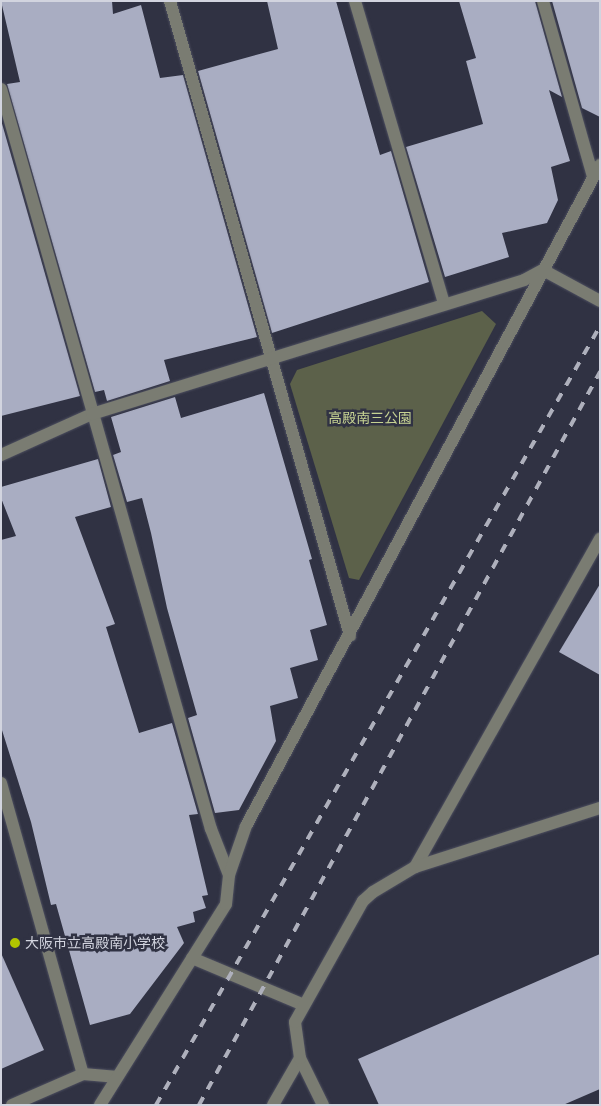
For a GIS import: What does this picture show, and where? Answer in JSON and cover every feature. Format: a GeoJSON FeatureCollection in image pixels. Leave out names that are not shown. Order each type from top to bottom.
{"type":"FeatureCollection","features":[{"type":"Feature","properties":{"kind":"street"},"geometry":{"type":"LineString","coordinates":[[170,1],[350,636]]}},
{"type":"Feature","properties":{"kind":"street"},"geometry":{"type":"LineString","coordinates":[[355,1],[444,304]]}},
{"type":"Feature","properties":{"kind":"street"},"geometry":{"type":"LineString","coordinates":[[543,1],[594,177]]}},
{"type":"Feature","properties":{"kind":"street"},"geometry":{"type":"LineString","coordinates":[[1,89],[211,829],[229,876]]}},
{"type":"Feature","properties":{"kind":"street"},"geometry":{"type":"LineString","coordinates":[[100,1105],[115,1077],[226,904],[229,876],[246,826],[350,636],[600,165]]}},
{"type":"Feature","properties":{"kind":"street"},"geometry":{"type":"LineString","coordinates":[[1,454],[92,414],[270,357],[524,280],[543,270]]}},
{"type":"Feature","properties":{"kind":"street"},"geometry":{"type":"LineString","coordinates":[[543,270],[600,300]]}},
{"type":"Feature","properties":{"kind":"street"},"geometry":{"type":"LineString","coordinates":[[416,866],[600,539]]}},
{"type":"Feature","properties":{"kind":"street"},"geometry":{"type":"LineString","coordinates":[[1,783],[83,1074]]}},
{"type":"Feature","properties":{"kind":"street"},"geometry":{"type":"LineString","coordinates":[[323,1105],[300,1058],[295,1022],[363,901],[416,866],[600,808]]}},
{"type":"Feature","properties":{"kind":"street"},"geometry":{"type":"LineString","coordinates":[[192,958],[304,1005]]}},
{"type":"Feature","properties":{"kind":"street"},"geometry":{"type":"LineString","coordinates":[[273,1105],[300,1058]]}},
{"type":"Feature","properties":{"kind":"street"},"geometry":{"type":"LineString","coordinates":[[12,1105],[83,1074],[115,1077]]}},
{"type":"Feature","properties":{"kind":"green space","name":"高殿南三公園"},"geometry":{"type":"Polygon","coordinates":[[[482,311],[496,324],[359,580],[349,578],[290,384],[297,370],[482,311]]]}},
{"type":"Feature","properties":{"kind":"building"},"geometry":{"type":"Polygon","coordinates":[[[1,1],[112,1],[113,14],[141,5],[160,78],[183,75],[257,337],[164,360],[170,381],[107,401],[104,390],[95,392],[7,84],[20,82],[1,1]]]}},
{"type":"Feature","properties":{"kind":"building"},"geometry":{"type":"Polygon","coordinates":[[[267,1],[336,1],[380,155],[391,151],[429,282],[272,333],[198,71],[278,49],[267,1]]]}},
{"type":"Feature","properties":{"kind":"building"},"geometry":{"type":"Polygon","coordinates":[[[459,1],[535,1],[562,97],[549,90],[570,161],[551,167],[558,200],[547,223],[502,233],[509,257],[445,277],[406,147],[483,124],[466,61],[476,58],[459,1]]]}},
{"type":"Feature","properties":{"kind":"building"},"geometry":{"type":"Polygon","coordinates":[[[552,1],[600,1],[600,117],[582,108],[552,1]]]}},
{"type":"Feature","properties":{"kind":"building"},"geometry":{"type":"Polygon","coordinates":[[[1,120],[80,396],[1,416],[1,120]]]}},
{"type":"Feature","properties":{"kind":"building"},"geometry":{"type":"Polygon","coordinates":[[[264,393],[312,559],[309,560],[327,625],[310,630],[318,660],[290,668],[298,698],[270,706],[276,741],[239,810],[215,813],[188,718],[197,715],[167,608],[142,498],[127,502],[113,455],[121,452],[111,417],[175,397],[181,418],[264,393]]]}},
{"type":"Feature","properties":{"kind":"building"},"geometry":{"type":"Polygon","coordinates":[[[98,459],[111,507],[75,517],[115,624],[106,627],[139,733],[172,723],[198,814],[189,815],[208,895],[202,896],[206,908],[193,912],[195,922],[177,927],[184,943],[130,1014],[90,1025],[56,904],[51,905],[31,822],[1,727],[1,540],[16,536],[1,498],[1,487],[98,459]]]}},
{"type":"Feature","properties":{"kind":"building"},"geometry":{"type":"Polygon","coordinates":[[[600,584],[600,675],[559,652],[600,584]]]}},
{"type":"Feature","properties":{"kind":"building"},"geometry":{"type":"Polygon","coordinates":[[[1,953],[44,1050],[1,1069],[1,953]]]}},
{"type":"Feature","properties":{"kind":"building"},"geometry":{"type":"Polygon","coordinates":[[[600,954],[600,1089],[563,1105],[379,1105],[358,1059],[600,954]]]}},
{"type":"Feature","properties":{"kind":"railway"},"geometry":{"type":"LineString","coordinates":[[156,1105],[600,326]]}},
{"type":"Feature","properties":{"kind":"railway"},"geometry":{"type":"LineString","coordinates":[[199,1105],[600,372]]}},
{"type":"Feature","properties":{"kind":"place","name":"大阪市立高殿南小学校"},"geometry":{"type":"Point","coordinates":[15,943]}}]}
